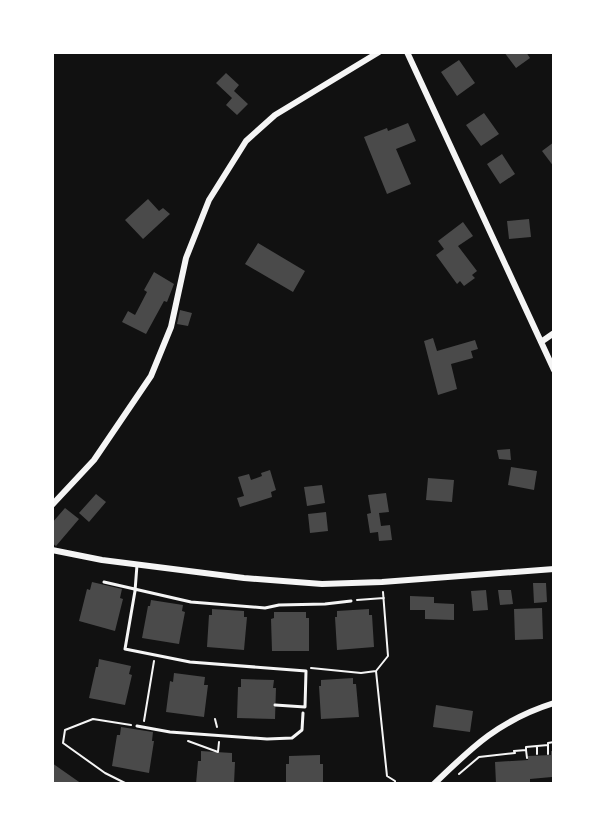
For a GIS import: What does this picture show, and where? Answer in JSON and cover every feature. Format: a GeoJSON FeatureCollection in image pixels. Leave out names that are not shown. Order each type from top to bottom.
{"type":"FeatureCollection","features":[{"type":"Feature","properties":{"kind":"street"},"geometry":{"type":"LineString","coordinates":[[52,505],[110,440],[151,376],[171,327],[186,258],[209,200],[246,141],[275,115],[379,52]]}},
{"type":"Feature","properties":{"kind":"street"},"geometry":{"type":"LineString","coordinates":[[407,52],[554,370]]}},
{"type":"Feature","properties":{"kind":"street"},"geometry":{"type":"LineString","coordinates":[[541,342],[554,333]]}},
{"type":"Feature","properties":{"kind":"street"},"geometry":{"type":"LineString","coordinates":[[52,550],[137,565],[244,578],[322,584],[382,582],[554,569]]}},
{"type":"Feature","properties":{"kind":"street"},"geometry":{"type":"LineString","coordinates":[[434,783],[467,751],[496,728],[528,711],[554,703]]}},
{"type":"Feature","properties":{"kind":"lane"},"geometry":{"type":"LineString","coordinates":[[137,565],[125,649],[190,662],[306,670],[305,707],[275,705]]}},
{"type":"Feature","properties":{"kind":"lane"},"geometry":{"type":"LineString","coordinates":[[104,582],[135,591],[191,602],[266,608],[279,605],[351,601]]}},
{"type":"Feature","properties":{"kind":"lane"},"geometry":{"type":"LineString","coordinates":[[137,726],[176,733],[267,740],[292,738],[302,730],[303,713]]}},
{"type":"Feature","properties":{"kind":"path"},"geometry":{"type":"LineString","coordinates":[[306,670],[312,667],[361,673],[376,671],[388,656],[383,588]]}},
{"type":"Feature","properties":{"kind":"path"},"geometry":{"type":"LineString","coordinates":[[351,601],[384,598]]}},
{"type":"Feature","properties":{"kind":"path"},"geometry":{"type":"LineString","coordinates":[[143,727],[155,656]]}},
{"type":"Feature","properties":{"kind":"path"},"geometry":{"type":"LineString","coordinates":[[376,671],[387,776],[395,783]]}},
{"type":"Feature","properties":{"kind":"path"},"geometry":{"type":"LineString","coordinates":[[127,783],[105,773],[63,743],[65,730],[93,719],[137,726]]}},
{"type":"Feature","properties":{"kind":"path"},"geometry":{"type":"LineString","coordinates":[[214,719],[217,729]]}},
{"type":"Feature","properties":{"kind":"path"},"geometry":{"type":"LineString","coordinates":[[176,733],[175,736],[218,752],[219,739]]}},
{"type":"Feature","properties":{"kind":"path"},"geometry":{"type":"LineString","coordinates":[[526,758],[526,747],[548,745],[554,742]]}},
{"type":"Feature","properties":{"kind":"path"},"geometry":{"type":"LineString","coordinates":[[548,745],[548,754]]}},
{"type":"Feature","properties":{"kind":"path"},"geometry":{"type":"LineString","coordinates":[[537,746],[537,754]]}},
{"type":"Feature","properties":{"kind":"path"},"geometry":{"type":"LineString","coordinates":[[458,775],[479,757],[526,750]]}},
{"type":"Feature","properties":{"kind":"path"},"geometry":{"type":"LineString","coordinates":[[515,753],[515,759]]}},
{"type":"Feature","properties":{"kind":"path"},"geometry":{"type":"LineString","coordinates":[[503,755],[503,760]]}},
{"type":"Feature","properties":{"kind":"building"},"geometry":{"type":"Polygon","coordinates":[[[504,52],[526,52],[530,58],[516,68],[504,52]]]}},
{"type":"Feature","properties":{"kind":"building"},"geometry":{"type":"Polygon","coordinates":[[[459,60],[475,83],[457,96],[441,72],[459,60]]]}},
{"type":"Feature","properties":{"kind":"building"},"geometry":{"type":"Polygon","coordinates":[[[226,73],[239,85],[234,91],[248,104],[237,115],[226,105],[232,98],[216,83],[226,73]]]}},
{"type":"Feature","properties":{"kind":"building"},"geometry":{"type":"Polygon","coordinates":[[[484,113],[499,134],[481,146],[466,125],[484,113]]]}},
{"type":"Feature","properties":{"kind":"building"},"geometry":{"type":"Polygon","coordinates":[[[408,123],[416,141],[396,149],[411,184],[387,194],[364,137],[408,123]]]}},
{"type":"Feature","properties":{"kind":"building"},"geometry":{"type":"Polygon","coordinates":[[[554,142],[554,167],[542,151],[554,142]]]}},
{"type":"Feature","properties":{"kind":"building"},"geometry":{"type":"Polygon","coordinates":[[[502,154],[515,174],[500,184],[487,164],[502,154]]]}},
{"type":"Feature","properties":{"kind":"building"},"geometry":{"type":"Polygon","coordinates":[[[148,199],[159,211],[163,208],[170,214],[143,239],[125,220],[148,199]]]}},
{"type":"Feature","properties":{"kind":"building"},"geometry":{"type":"Polygon","coordinates":[[[529,219],[531,237],[509,239],[507,221],[529,219]]]}},
{"type":"Feature","properties":{"kind":"building"},"geometry":{"type":"Polygon","coordinates":[[[463,222],[473,236],[458,246],[477,271],[472,275],[475,278],[464,286],[460,281],[457,284],[436,255],[444,249],[438,241],[463,222]]]}},
{"type":"Feature","properties":{"kind":"building"},"geometry":{"type":"Polygon","coordinates":[[[258,243],[305,271],[293,292],[245,264],[258,243]]]}},
{"type":"Feature","properties":{"kind":"building"},"geometry":{"type":"Polygon","coordinates":[[[154,272],[174,284],[167,302],[164,301],[146,334],[122,322],[128,311],[135,315],[147,292],[144,290],[154,272]]]}},
{"type":"Feature","properties":{"kind":"building"},"geometry":{"type":"Polygon","coordinates":[[[180,310],[192,313],[188,326],[177,324],[180,310]]]}},
{"type":"Feature","properties":{"kind":"building"},"geometry":{"type":"Polygon","coordinates":[[[433,338],[437,351],[475,340],[478,349],[471,351],[473,358],[451,364],[457,389],[438,395],[424,341],[433,338]]]}},
{"type":"Feature","properties":{"kind":"building"},"geometry":{"type":"Polygon","coordinates":[[[510,449],[511,460],[499,459],[497,450],[510,449]]]}},
{"type":"Feature","properties":{"kind":"building"},"geometry":{"type":"Polygon","coordinates":[[[511,467],[537,471],[534,490],[508,485],[511,467]]]}},
{"type":"Feature","properties":{"kind":"building"},"geometry":{"type":"Polygon","coordinates":[[[270,470],[276,490],[271,492],[272,497],[240,507],[237,498],[244,496],[238,477],[249,474],[251,480],[270,470]]]}},
{"type":"Feature","properties":{"kind":"building"},"geometry":{"type":"Polygon","coordinates":[[[428,478],[454,480],[452,502],[426,500],[428,478]]]}},
{"type":"Feature","properties":{"kind":"building"},"geometry":{"type":"Polygon","coordinates":[[[322,485],[325,503],[307,506],[304,487],[322,485]]]}},
{"type":"Feature","properties":{"kind":"building"},"geometry":{"type":"Polygon","coordinates":[[[386,493],[389,512],[379,513],[381,526],[390,525],[392,540],[379,541],[378,532],[370,533],[367,514],[371,513],[368,495],[386,493]]]}},
{"type":"Feature","properties":{"kind":"building"},"geometry":{"type":"Polygon","coordinates":[[[96,494],[106,502],[89,522],[79,513],[96,494]]]}},
{"type":"Feature","properties":{"kind":"building"},"geometry":{"type":"Polygon","coordinates":[[[65,508],[79,519],[56,546],[52,543],[52,523],[65,508]]]}},
{"type":"Feature","properties":{"kind":"building"},"geometry":{"type":"Polygon","coordinates":[[[326,512],[328,531],[310,533],[308,514],[326,512]]]}},
{"type":"Feature","properties":{"kind":"building"},"geometry":{"type":"Polygon","coordinates":[[[92,582],[122,589],[120,598],[123,599],[115,631],[79,621],[87,589],[90,590],[92,582]]]}},
{"type":"Feature","properties":{"kind":"building"},"geometry":{"type":"Polygon","coordinates":[[[533,583],[546,583],[547,602],[534,603],[533,583]]]}},
{"type":"Feature","properties":{"kind":"building"},"geometry":{"type":"Polygon","coordinates":[[[486,590],[488,610],[473,611],[471,591],[486,590]]]}},
{"type":"Feature","properties":{"kind":"building"},"geometry":{"type":"Polygon","coordinates":[[[498,590],[511,590],[513,604],[500,605],[498,590]]]}},
{"type":"Feature","properties":{"kind":"building"},"geometry":{"type":"Polygon","coordinates":[[[410,596],[434,597],[434,603],[454,604],[454,620],[425,619],[425,610],[410,610],[410,596]]]}},
{"type":"Feature","properties":{"kind":"building"},"geometry":{"type":"Polygon","coordinates":[[[151,600],[183,605],[182,611],[185,612],[179,644],[142,638],[151,600]]]}},
{"type":"Feature","properties":{"kind":"building"},"geometry":{"type":"Polygon","coordinates":[[[542,608],[543,639],[515,640],[514,609],[542,608]]]}},
{"type":"Feature","properties":{"kind":"building"},"geometry":{"type":"Polygon","coordinates":[[[212,609],[244,611],[244,617],[247,617],[244,650],[207,647],[209,615],[212,615],[212,609]]]}},
{"type":"Feature","properties":{"kind":"building"},"geometry":{"type":"Polygon","coordinates":[[[369,609],[369,615],[372,615],[374,647],[337,650],[335,617],[337,617],[337,611],[369,609]]]}},
{"type":"Feature","properties":{"kind":"building"},"geometry":{"type":"Polygon","coordinates":[[[274,612],[306,612],[306,618],[309,618],[309,651],[272,651],[271,619],[274,618],[274,612]]]}},
{"type":"Feature","properties":{"kind":"building"},"geometry":{"type":"Polygon","coordinates":[[[99,659],[131,666],[129,674],[132,675],[125,705],[89,698],[99,659]]]}},
{"type":"Feature","properties":{"kind":"building"},"geometry":{"type":"Polygon","coordinates":[[[174,673],[205,677],[204,685],[208,685],[204,717],[166,712],[170,681],[173,682],[174,673]]]}},
{"type":"Feature","properties":{"kind":"building"},"geometry":{"type":"Polygon","coordinates":[[[353,678],[353,684],[356,684],[359,717],[321,719],[319,686],[321,686],[321,680],[353,678]]]}},
{"type":"Feature","properties":{"kind":"building"},"geometry":{"type":"Polygon","coordinates":[[[241,679],[274,680],[275,719],[237,718],[238,687],[241,687],[241,679]]]}},
{"type":"Feature","properties":{"kind":"building"},"geometry":{"type":"Polygon","coordinates":[[[436,705],[473,711],[470,732],[433,727],[436,705]]]}},
{"type":"Feature","properties":{"kind":"building"},"geometry":{"type":"Polygon","coordinates":[[[121,727],[153,732],[152,741],[154,741],[149,773],[112,766],[117,735],[120,735],[121,727]]]}},
{"type":"Feature","properties":{"kind":"building"},"geometry":{"type":"Polygon","coordinates":[[[201,751],[232,753],[232,762],[235,762],[234,784],[196,784],[201,751]]]}},
{"type":"Feature","properties":{"kind":"building"},"geometry":{"type":"Polygon","coordinates":[[[551,751],[554,751],[552,777],[530,779],[530,782],[496,784],[495,762],[528,760],[528,756],[551,755],[551,751]]]}},
{"type":"Feature","properties":{"kind":"building"},"geometry":{"type":"Polygon","coordinates":[[[320,755],[320,764],[323,764],[323,784],[286,784],[286,764],[289,764],[289,756],[320,755]]]}},
{"type":"Feature","properties":{"kind":"building"},"geometry":{"type":"Polygon","coordinates":[[[52,763],[82,784],[52,784],[52,763]]]}}]}
